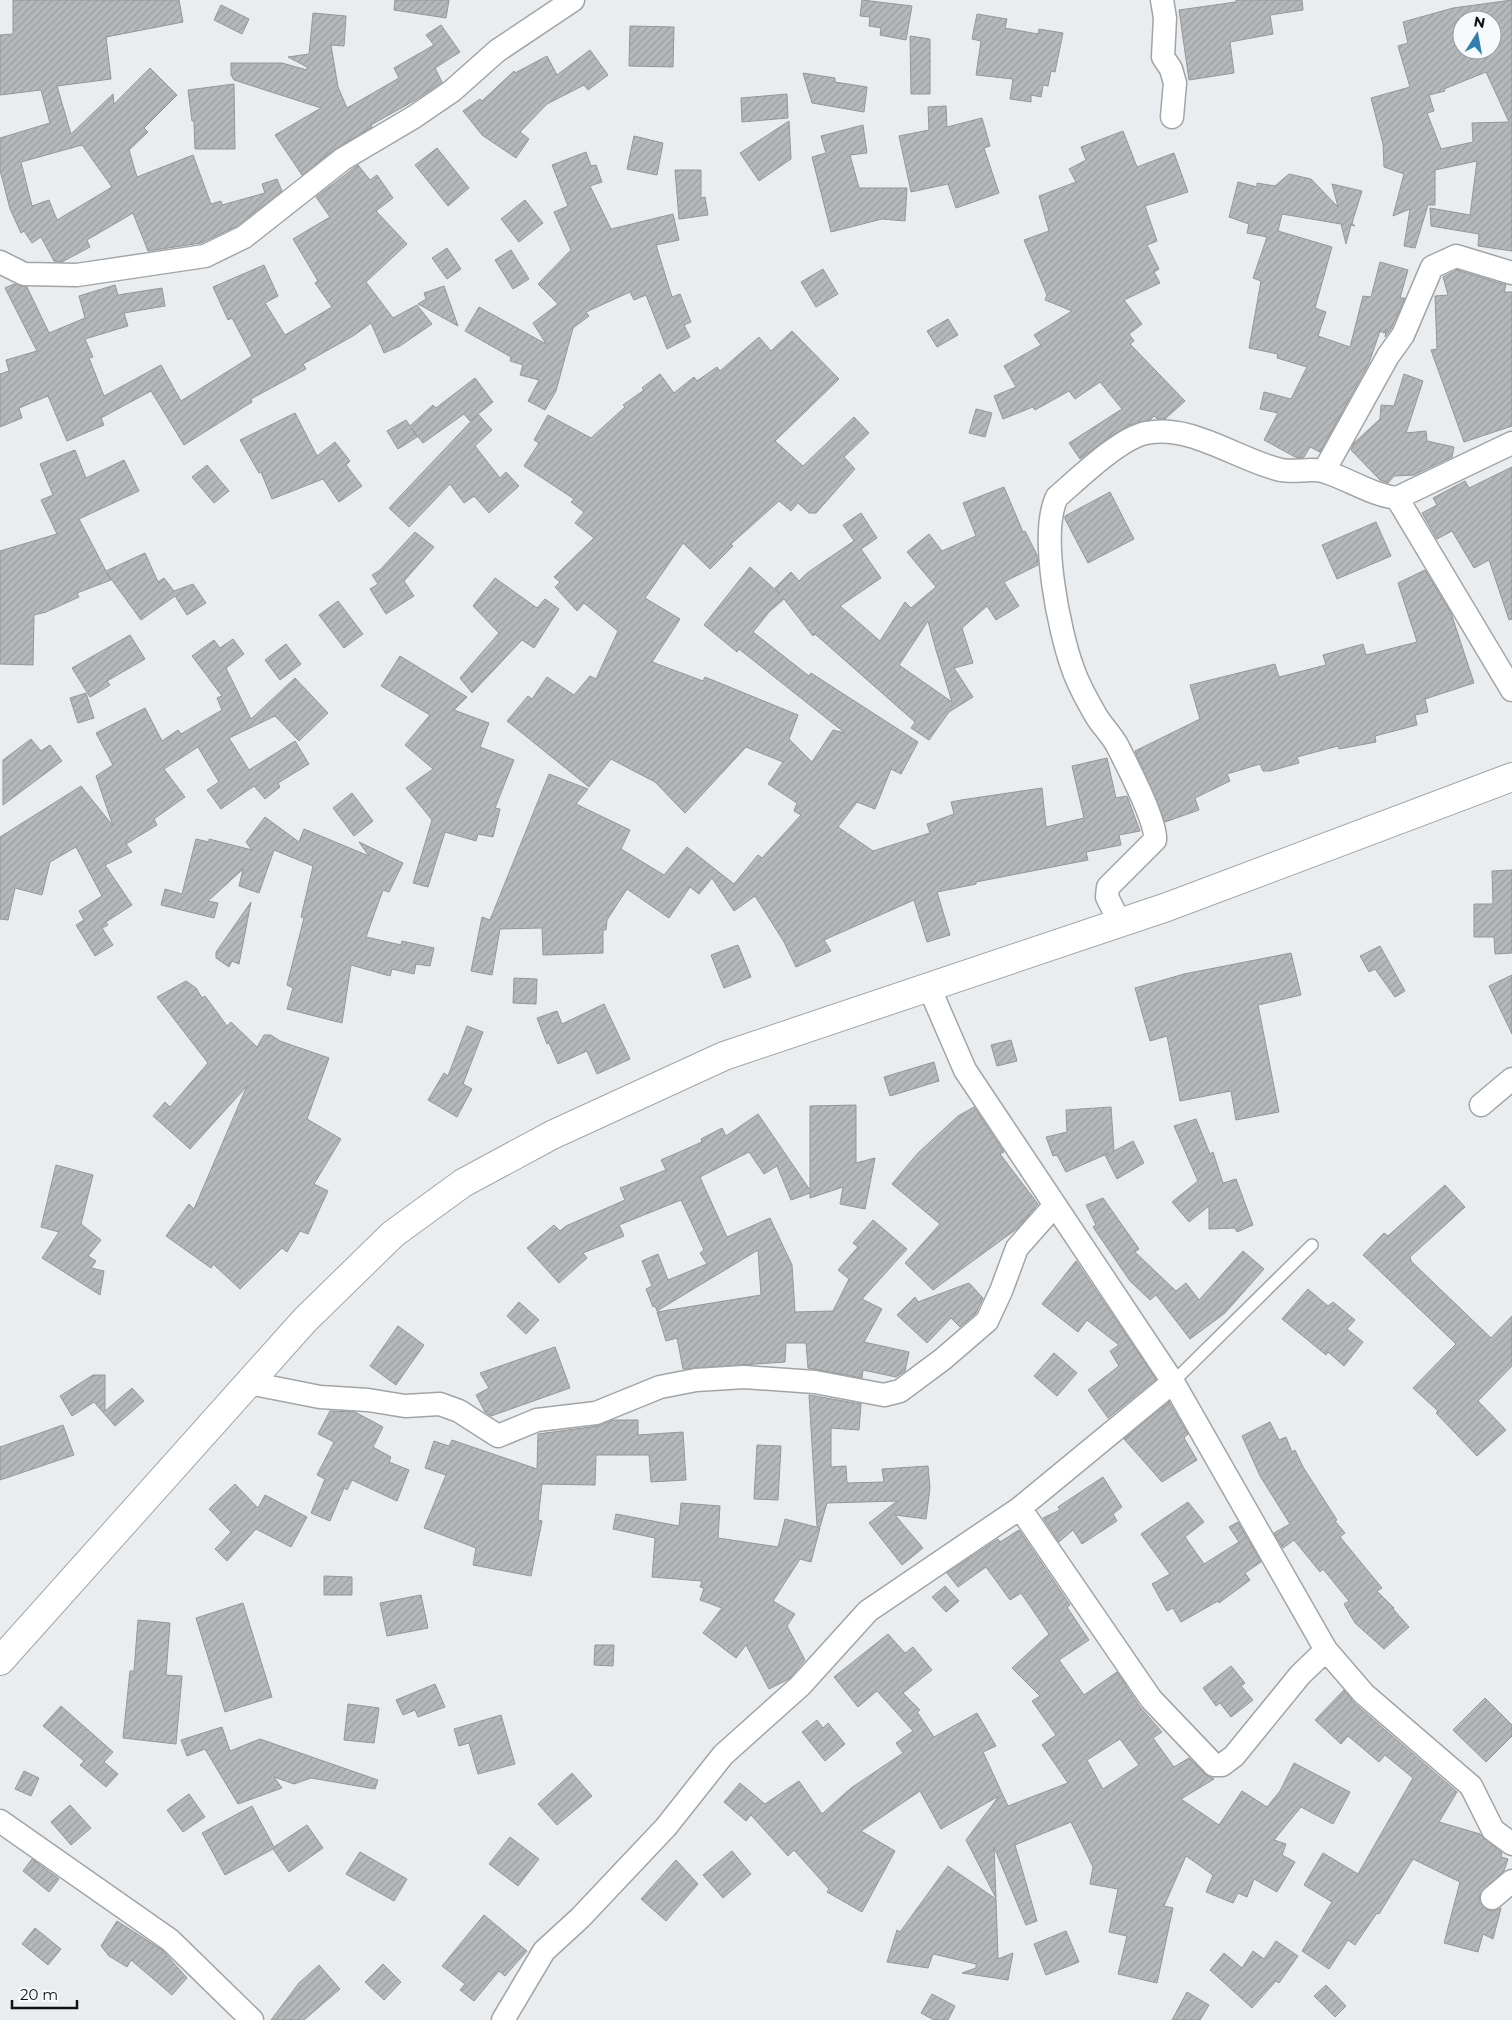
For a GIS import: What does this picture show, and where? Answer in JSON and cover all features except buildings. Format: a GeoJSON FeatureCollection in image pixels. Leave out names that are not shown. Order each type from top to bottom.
{"type":"FeatureCollection","features":[{"type":"Feature","properties":{"kind":"main road"},"geometry":{"type":"LineString","coordinates":[[0,1661],[305,1320],[393,1234],[463,1183],[552,1135],[724,1056],[1120,922],[1512,777]]}},
{"type":"Feature","properties":{"kind":"street"},"geometry":{"type":"LineString","coordinates":[[0,262],[13,270],[30,275],[77,275],[205,256],[244,237],[343,160],[414,117],[452,91],[497,51],[573,0]]}},
{"type":"Feature","properties":{"kind":"street"},"geometry":{"type":"LineString","coordinates":[[1162,0],[1165,18],[1163,57],[1171,69],[1175,83],[1172,117]]}},
{"type":"Feature","properties":{"kind":"street"},"geometry":{"type":"LineString","coordinates":[[1324,471],[1388,356],[1403,335],[1432,267],[1456,256],[1512,273]]}},
{"type":"Feature","properties":{"kind":"street"},"geometry":{"type":"LineString","coordinates":[[1120,922],[1107,898],[1108,887],[1155,840],[1156,834],[1116,744],[1095,714],[1073,669],[1053,589],[1052,508],[1057,497],[1124,443],[1146,433],[1172,432],[1281,470],[1300,472],[1324,471],[1384,496],[1397,498],[1512,443]]}},
{"type":"Feature","properties":{"kind":"street"},"geometry":{"type":"LineString","coordinates":[[1397,498],[1512,690]]}},
{"type":"Feature","properties":{"kind":"street"},"geometry":{"type":"LineString","coordinates":[[929,987],[965,1070],[1173,1382],[1326,1650],[1364,1694],[1471,1786],[1493,1830],[1512,1844]]}},
{"type":"Feature","properties":{"kind":"street"},"geometry":{"type":"LineString","coordinates":[[1480,1105],[1512,1080]]}},
{"type":"Feature","properties":{"kind":"street"},"geometry":{"type":"LineString","coordinates":[[249,1383],[320,1397],[368,1400],[405,1406],[440,1404],[458,1411],[498,1436],[538,1420],[596,1414],[660,1387],[696,1380],[744,1377],[815,1382],[884,1395],[900,1391],[944,1359],[986,1321],[1001,1291],[1017,1248],[1055,1205]]}},
{"type":"Feature","properties":{"kind":"street"},"geometry":{"type":"LineString","coordinates":[[503,2020],[544,1951],[580,1918],[666,1828],[723,1755],[800,1686],[868,1611],[1020,1508],[1173,1382]]}},
{"type":"Feature","properties":{"kind":"street"},"geometry":{"type":"LineString","coordinates":[[1020,1508],[1151,1699],[1214,1765],[1222,1765],[1234,1756],[1300,1675],[1326,1650]]}},
{"type":"Feature","properties":{"kind":"street"},"geometry":{"type":"LineString","coordinates":[[0,1821],[170,1940],[252,2020]]}},
{"type":"Feature","properties":{"kind":"street"},"geometry":{"type":"LineString","coordinates":[[1492,1898],[1512,1881]]}},
{"type":"Feature","properties":{"kind":"lane"},"geometry":{"type":"LineString","coordinates":[[1173,1382],[1312,1245]]}}]}
